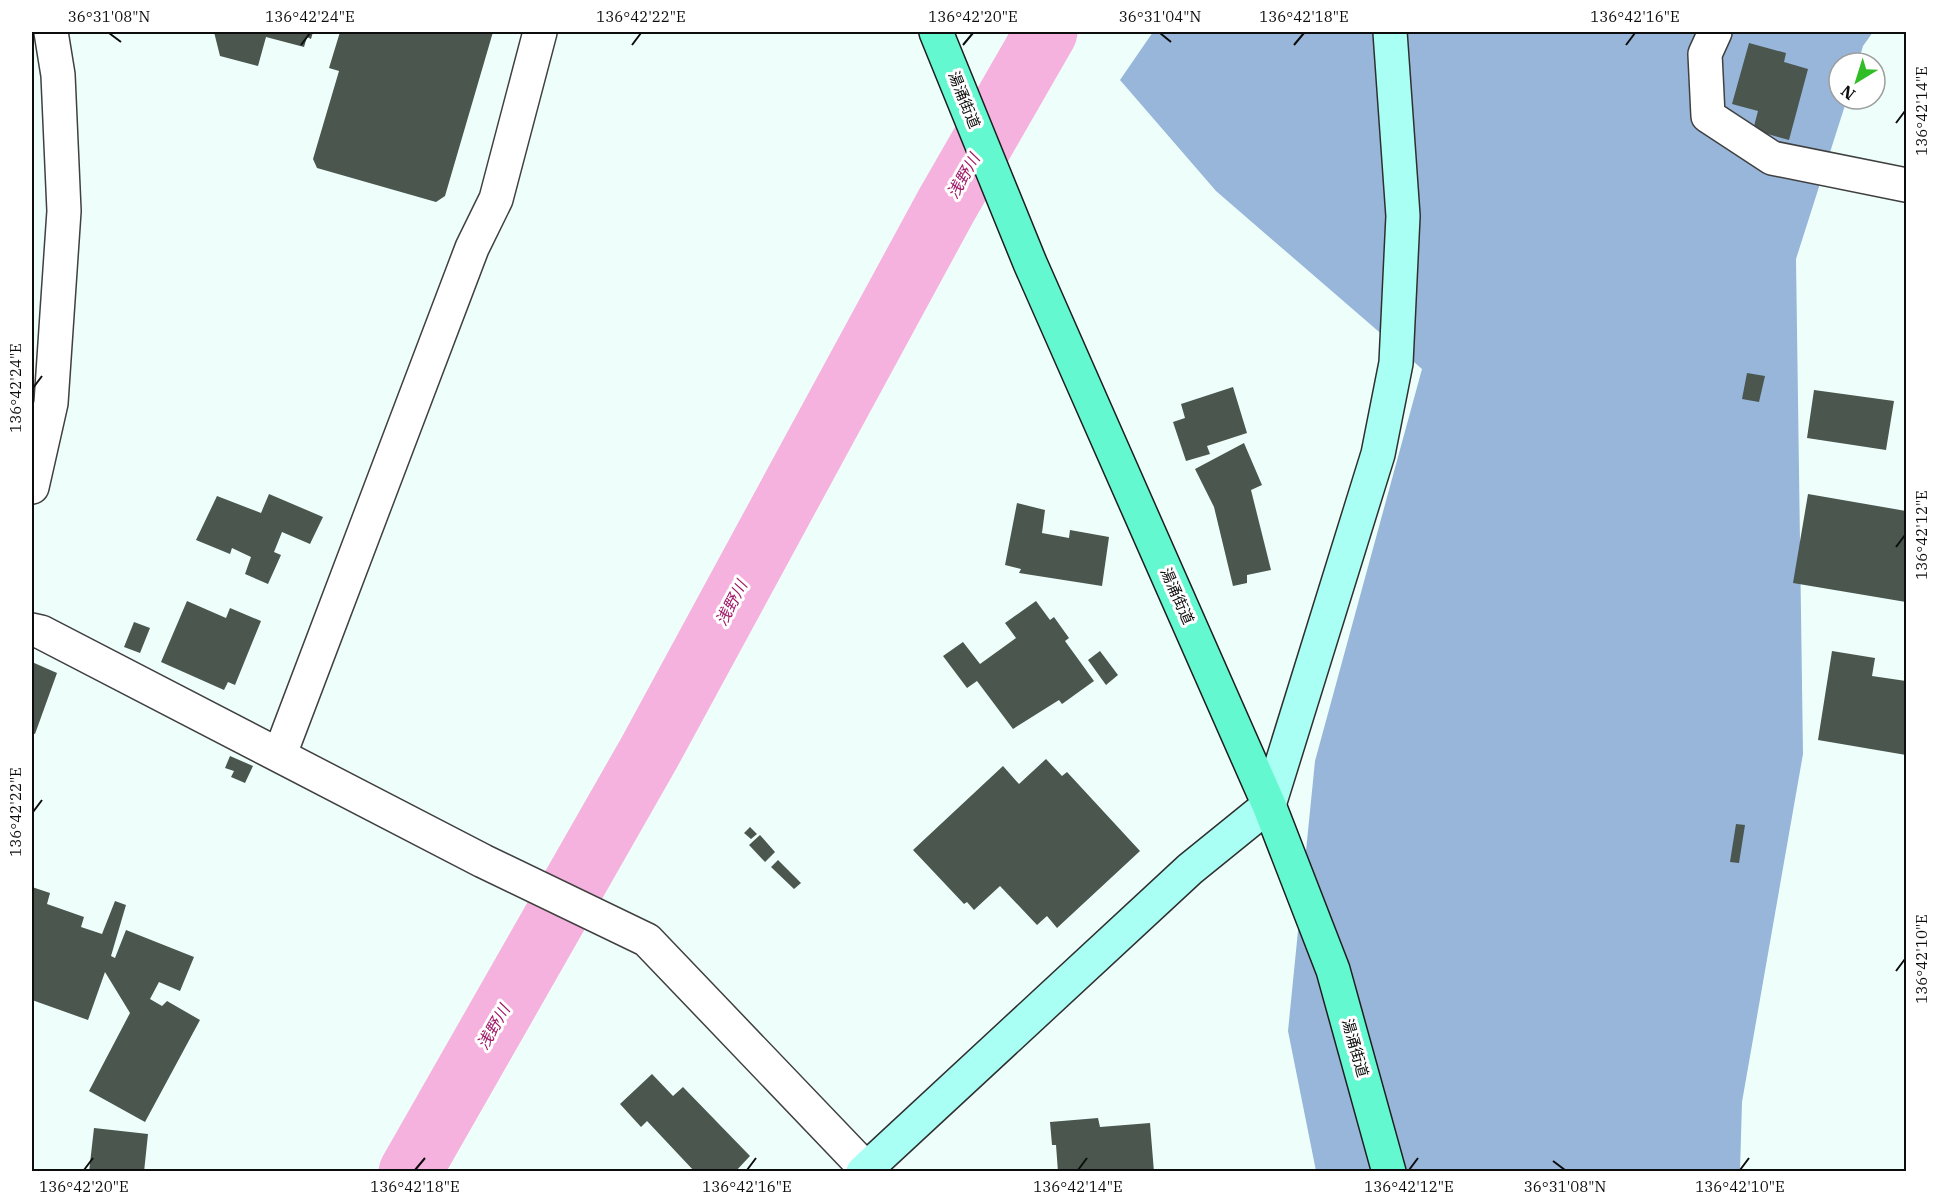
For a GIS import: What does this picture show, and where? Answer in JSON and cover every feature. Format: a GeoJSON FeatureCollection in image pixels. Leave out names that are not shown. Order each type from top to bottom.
{"type":"FeatureCollection","features":[{"type":"Feature","properties":{"kind":"main road","name":"湯涌街道"},"geometry":{"type":"LineString","coordinates":[[936,32],[1030,263],[1269,805],[1333,970],[1389,1172]]}},
{"type":"Feature","properties":{"kind":"street"},"geometry":{"type":"LineString","coordinates":[[32,487],[51,403],[64,211],[58,75],[51,32]]}},
{"type":"Feature","properties":{"kind":"street"},"geometry":{"type":"LineString","coordinates":[[280,754],[472,248],[496,199],[540,32]]}},
{"type":"Feature","properties":{"kind":"street"},"geometry":{"type":"LineString","coordinates":[[32,630],[41,632],[280,754],[483,861],[647,940],[866,1170],[1181,877],[1269,805],[1378,454],[1396,363],[1403,216],[1390,32]]}},
{"type":"Feature","properties":{"kind":"street"},"geometry":{"type":"LineString","coordinates":[[1715,32],[1705,54],[1708,116],[1772,158],[1906,185]]}},
{"type":"Feature","properties":{"kind":"shaded area"},"geometry":{"type":"Polygon","coordinates":[[[1153,32],[1873,32],[1862,51],[1827,51],[1827,111],[1843,111],[1796,259],[1803,754],[1742,1102],[1740,1171],[1316,1171],[1288,1031],[1315,761],[1422,369],[1216,191],[1120,80],[1153,32]]]}},
{"type":"Feature","properties":{"kind":"building"},"geometry":{"type":"Polygon","coordinates":[[[214,32],[313,32],[311,39],[307,37],[304,47],[266,37],[258,66],[220,56],[214,32]]]}},
{"type":"Feature","properties":{"kind":"building"},"geometry":{"type":"Polygon","coordinates":[[[340,32],[493,32],[445,196],[436,202],[317,168],[313,159],[339,71],[329,68],[340,32]]]}},
{"type":"Feature","properties":{"kind":"building"},"geometry":{"type":"Polygon","coordinates":[[[1749,43],[1786,53],[1784,62],[1808,69],[1789,140],[1753,130],[1758,111],[1732,104],[1749,43]]]}},
{"type":"Feature","properties":{"kind":"building"},"geometry":{"type":"Polygon","coordinates":[[[1747,373],[1765,376],[1759,402],[1742,399],[1747,373]]]}},
{"type":"Feature","properties":{"kind":"building"},"geometry":{"type":"Polygon","coordinates":[[[1233,387],[1247,433],[1207,446],[1210,454],[1186,461],[1173,422],[1185,418],[1181,404],[1233,387]]]}},
{"type":"Feature","properties":{"kind":"building"},"geometry":{"type":"Polygon","coordinates":[[[1814,390],[1894,401],[1886,450],[1807,438],[1814,390]]]}},
{"type":"Feature","properties":{"kind":"building"},"geometry":{"type":"Polygon","coordinates":[[[1244,443],[1262,485],[1251,490],[1271,570],[1247,575],[1247,583],[1233,586],[1214,507],[1195,469],[1244,443]]]}},
{"type":"Feature","properties":{"kind":"building"},"geometry":{"type":"Polygon","coordinates":[[[269,494],[323,517],[310,544],[282,532],[274,552],[281,555],[268,584],[245,574],[251,557],[232,548],[230,554],[196,540],[217,496],[261,513],[269,494]]]}},
{"type":"Feature","properties":{"kind":"building"},"geometry":{"type":"Polygon","coordinates":[[[1808,494],[1906,511],[1906,602],[1793,583],[1808,494]]]}},
{"type":"Feature","properties":{"kind":"building"},"geometry":{"type":"Polygon","coordinates":[[[1017,503],[1045,510],[1042,533],[1069,538],[1070,530],[1109,537],[1102,586],[1019,573],[1021,569],[1005,565],[1017,503]]]}},
{"type":"Feature","properties":{"kind":"building"},"geometry":{"type":"Polygon","coordinates":[[[187,601],[226,618],[230,608],[261,621],[235,685],[228,682],[224,690],[161,662],[187,601]]]}},
{"type":"Feature","properties":{"kind":"building"},"geometry":{"type":"Polygon","coordinates":[[[1036,601],[1050,620],[1054,617],[1069,638],[1065,641],[1094,681],[1062,704],[1059,700],[1013,729],[977,681],[967,688],[943,656],[963,642],[980,664],[1016,638],[1005,623],[1036,601]]]}},
{"type":"Feature","properties":{"kind":"building"},"geometry":{"type":"Polygon","coordinates":[[[134,622],[150,628],[140,653],[124,647],[134,622]]]}},
{"type":"Feature","properties":{"kind":"building"},"geometry":{"type":"Polygon","coordinates":[[[1100,651],[1118,675],[1106,685],[1088,660],[1100,651]]]}},
{"type":"Feature","properties":{"kind":"building"},"geometry":{"type":"Polygon","coordinates":[[[1832,651],[1875,658],[1872,676],[1906,681],[1906,755],[1818,740],[1832,651]]]}},
{"type":"Feature","properties":{"kind":"building"},"geometry":{"type":"Polygon","coordinates":[[[32,662],[57,673],[35,734],[32,733],[32,662]]]}},
{"type":"Feature","properties":{"kind":"building"},"geometry":{"type":"Polygon","coordinates":[[[230,756],[253,766],[245,783],[231,777],[234,771],[225,768],[230,756]]]}},
{"type":"Feature","properties":{"kind":"building"},"geometry":{"type":"Polygon","coordinates":[[[1046,759],[1062,776],[1067,772],[1140,851],[1057,928],[1047,916],[1037,925],[1000,886],[974,910],[967,902],[964,904],[913,850],[1003,766],[1019,784],[1046,759]]]}},
{"type":"Feature","properties":{"kind":"building"},"geometry":{"type":"Polygon","coordinates":[[[1736,824],[1745,825],[1739,863],[1730,862],[1736,824]]]}},
{"type":"Feature","properties":{"kind":"building"},"geometry":{"type":"Polygon","coordinates":[[[750,827],[757,834],[751,839],[744,833],[750,827]]]}},
{"type":"Feature","properties":{"kind":"building"},"geometry":{"type":"Polygon","coordinates":[[[760,835],[775,852],[765,862],[749,845],[760,835]]]}},
{"type":"Feature","properties":{"kind":"building"},"geometry":{"type":"Polygon","coordinates":[[[778,860],[801,883],[794,889],[771,867],[778,860]]]}},
{"type":"Feature","properties":{"kind":"building"},"geometry":{"type":"Polygon","coordinates":[[[32,887],[50,893],[47,904],[84,917],[81,927],[102,934],[115,901],[126,905],[111,956],[115,958],[126,930],[194,957],[180,991],[159,982],[150,999],[162,1006],[167,1001],[200,1020],[145,1122],[89,1091],[130,1013],[105,972],[88,1020],[32,1000],[32,887]]]}},
{"type":"Feature","properties":{"kind":"building"},"geometry":{"type":"Polygon","coordinates":[[[652,1074],[673,1096],[683,1087],[750,1156],[735,1172],[695,1172],[647,1121],[641,1127],[620,1104],[652,1074]]]}},
{"type":"Feature","properties":{"kind":"building"},"geometry":{"type":"Polygon","coordinates":[[[1098,1118],[1100,1127],[1150,1123],[1154,1172],[1058,1172],[1056,1145],[1052,1145],[1050,1122],[1098,1118]]]}},
{"type":"Feature","properties":{"kind":"building"},"geometry":{"type":"Polygon","coordinates":[[[94,1128],[148,1134],[144,1172],[89,1172],[94,1128]]]}},
{"type":"Feature","properties":{"kind":"waterway","name":"浅野川"},"geometry":{"type":"LineString","coordinates":[[410,1172],[649,753],[946,206],[1046,32]]}}]}
